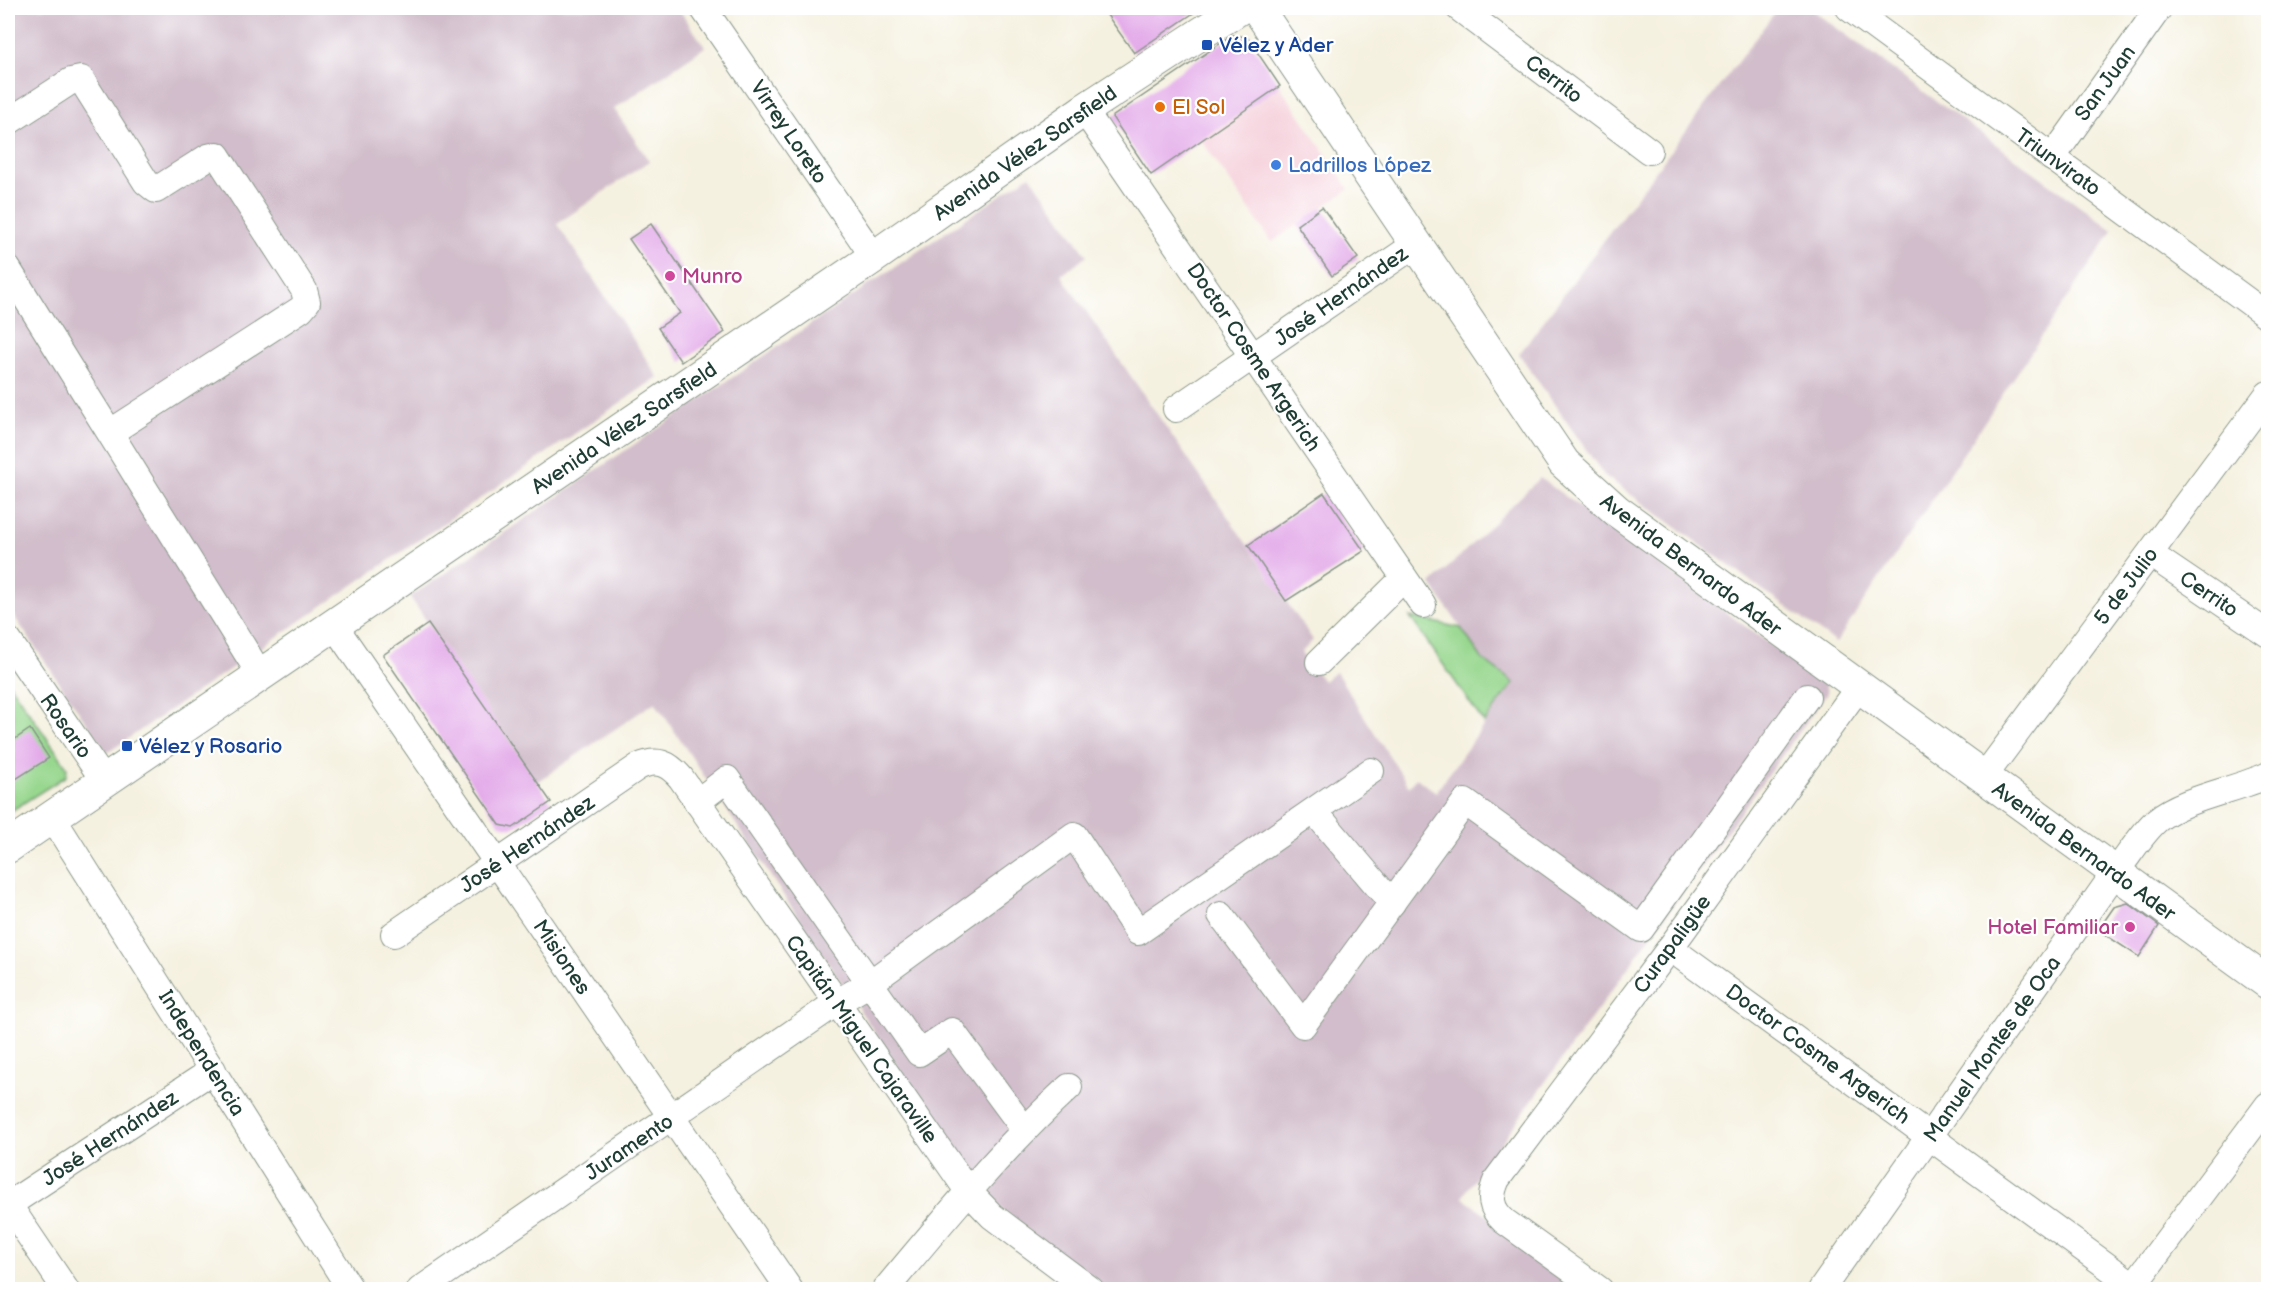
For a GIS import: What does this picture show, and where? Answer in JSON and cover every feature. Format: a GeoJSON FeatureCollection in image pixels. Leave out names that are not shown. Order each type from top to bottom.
{"type":"FeatureCollection","features":[{"type":"Feature","properties":{"kind":"main road","name":"Avenida Vélez Sarsfield"},"geometry":{"type":"LineString","coordinates":[[8,847],[874,257],[1084,110],[1240,8]]}},
{"type":"Feature","properties":{"kind":"main road","name":"Avenida Bernardo Ader"},"geometry":{"type":"LineString","coordinates":[[1257,8],[1564,463],[1617,511],[2114,874],[2268,983]]}},
{"type":"Feature","properties":{"kind":"street","name":"Virrey Loreto"},"geometry":{"type":"LineString","coordinates":[[703,8],[874,257]]}},
{"type":"Feature","properties":{"kind":"street","name":"Cerrito"},"geometry":{"type":"LineString","coordinates":[[1459,8],[1649,151]]}},
{"type":"Feature","properties":{"kind":"street","name":"Triunvirato"},"geometry":{"type":"LineString","coordinates":[[1849,8],[2268,316]]}},
{"type":"Feature","properties":{"kind":"street","name":"San Juan"},"geometry":{"type":"LineString","coordinates":[[2052,158],[2159,8]]}},
{"type":"Feature","properties":{"kind":"street"},"geometry":{"type":"LineString","coordinates":[[8,122],[71,81],[81,79],[146,182],[156,190],[208,157],[217,155],[304,290],[307,302],[301,309],[111,432]]}},
{"type":"Feature","properties":{"kind":"street","name":"Doctor Cosme Argerich"},"geometry":{"type":"LineString","coordinates":[[1084,110],[1423,605]]}},
{"type":"Feature","properties":{"kind":"street","name":"José Hernández"},"geometry":{"type":"LineString","coordinates":[[1176,409],[1255,357],[1416,243]]}},
{"type":"Feature","properties":{"kind":"street"},"geometry":{"type":"LineString","coordinates":[[8,268],[261,675]]}},
{"type":"Feature","properties":{"kind":"street","name":"5 de Julio"},"geometry":{"type":"LineString","coordinates":[[1983,778],[2268,394]]}},
{"type":"Feature","properties":{"kind":"street","name":"Cerrito"},"geometry":{"type":"LineString","coordinates":[[2150,554],[2268,634]]}},
{"type":"Feature","properties":{"kind":"street"},"geometry":{"type":"LineString","coordinates":[[1319,662],[1404,578]]}},
{"type":"Feature","properties":{"kind":"street","name":"Misiones"},"geometry":{"type":"LineString","coordinates":[[334,625],[790,1290]]}},
{"type":"Feature","properties":{"kind":"street","name":"Rosario"},"geometry":{"type":"LineString","coordinates":[[8,640],[105,782]]}},
{"type":"Feature","properties":{"kind":"street","name":"Curapaligüe"},"geometry":{"type":"LineString","coordinates":[[1600,1290],[1504,1221],[1495,1212],[1491,1201],[1497,1179],[1670,948],[1858,687]]}},
{"type":"Feature","properties":{"kind":"street"},"geometry":{"type":"LineString","coordinates":[[1221,915],[1303,1025],[1465,802],[1641,929],[1807,697]]}},
{"type":"Feature","properties":{"kind":"street","name":"José Hernández"},"geometry":{"type":"LineString","coordinates":[[394,934],[638,768],[650,762],[663,762]]}},
{"type":"Feature","properties":{"kind":"street","name":"Capitán Miguel Cajaraville"},"geometry":{"type":"LineString","coordinates":[[663,762],[673,768],[697,801],[968,1191],[992,1216],[1091,1290]]}},
{"type":"Feature","properties":{"kind":"street"},"geometry":{"type":"LineString","coordinates":[[1371,771],[1314,811],[1392,903]]}},
{"type":"Feature","properties":{"kind":"street","name":"Manuel Montes de Oca"},"geometry":{"type":"LineString","coordinates":[[1821,1290],[1932,1136],[2114,874],[2158,819],[2218,792],[2268,776]]}},
{"type":"Feature","properties":{"kind":"street"},"geometry":{"type":"LineString","coordinates":[[697,801],[727,779],[919,1053],[952,1031],[1024,1129]]}},
{"type":"Feature","properties":{"kind":"street","name":"Juramento"},"geometry":{"type":"LineString","coordinates":[[420,1290],[836,1003],[870,983],[1074,835],[1138,932],[1314,811]]}},
{"type":"Feature","properties":{"kind":"street","name":"Independencia"},"geometry":{"type":"LineString","coordinates":[[52,817],[351,1290]]}},
{"type":"Feature","properties":{"kind":"street","name":"Doctor Cosme Argerich"},"geometry":{"type":"LineString","coordinates":[[1670,948],[2137,1287]]}},
{"type":"Feature","properties":{"kind":"street","name":"José Hernández"},"geometry":{"type":"LineString","coordinates":[[8,1204],[213,1070]]}},
{"type":"Feature","properties":{"kind":"street"},"geometry":{"type":"LineString","coordinates":[[885,1290],[968,1191],[1024,1129],[1069,1087]]}},
{"type":"Feature","properties":{"kind":"street"},"geometry":{"type":"LineString","coordinates":[[2137,1287],[2268,1105]]}},
{"type":"Feature","properties":{"kind":"street"},"geometry":{"type":"LineString","coordinates":[[8,1204],[66,1290]]}},
{"type":"Feature","properties":{"kind":"shaded area"},"geometry":{"type":"Polygon","coordinates":[[[8,8],[678,8],[705,47],[614,109],[649,161],[557,224],[658,377],[107,753],[8,607],[8,8]]]}},
{"type":"Feature","properties":{"kind":"shaded area"},"geometry":{"type":"Polygon","coordinates":[[[1778,8],[1809,8],[2113,230],[1836,643],[1604,475],[1519,354],[1778,8]]]}},
{"type":"Feature","properties":{"kind":"shaded area","name":"Ladrillos López"},"geometry":{"type":"Polygon","coordinates":[[[1280,86],[1349,189],[1272,242],[1202,141],[1280,86]]]}},
{"type":"Feature","properties":{"kind":"shaded area"},"geometry":{"type":"Polygon","coordinates":[[[1030,175],[1087,256],[1061,275],[1313,640],[1301,653],[1323,681],[1336,672],[1409,787],[1416,778],[1436,792],[1514,683],[1483,660],[1431,584],[1540,478],[1825,684],[1827,693],[1462,1197],[1591,1289],[1098,1289],[980,1191],[655,702],[537,782],[410,597],[1030,175]]]}},
{"type":"Feature","properties":{"kind":"green space"},"geometry":{"type":"Polygon","coordinates":[[[1410,617],[1461,628],[1483,660],[1514,683],[1484,723],[1410,617]]]}},
{"type":"Feature","properties":{"kind":"green space"},"geometry":{"type":"Polygon","coordinates":[[[8,682],[67,767],[66,776],[8,813],[8,682]]]}},
{"type":"Feature","properties":{"kind":"building"},"geometry":{"type":"Polygon","coordinates":[[[1102,8],[1201,8],[1134,53],[1102,8]]]}},
{"type":"Feature","properties":{"kind":"building"},"geometry":{"type":"Polygon","coordinates":[[[1233,35],[1247,37],[1280,86],[1151,175],[1112,117],[1233,35]]]}},
{"type":"Feature","properties":{"kind":"building"},"geometry":{"type":"Polygon","coordinates":[[[1322,207],[1358,258],[1332,276],[1297,225],[1322,207]]]}},
{"type":"Feature","properties":{"kind":"building","name":"Munro"},"geometry":{"type":"Polygon","coordinates":[[[651,224],[725,332],[681,362],[658,328],[680,313],[629,239],[651,224]]]}},
{"type":"Feature","properties":{"kind":"building"},"geometry":{"type":"Polygon","coordinates":[[[1324,493],[1364,551],[1286,601],[1248,545],[1324,493]]]}},
{"type":"Feature","properties":{"kind":"building"},"geometry":{"type":"Polygon","coordinates":[[[428,624],[551,802],[513,828],[500,825],[383,655],[428,624]]]}},
{"type":"Feature","properties":{"kind":"building"},"geometry":{"type":"Polygon","coordinates":[[[30,729],[49,758],[8,784],[8,744],[30,729]]]}},
{"type":"Feature","properties":{"kind":"building","name":"Hotel Familiar"},"geometry":{"type":"Polygon","coordinates":[[[2128,903],[2159,926],[2139,957],[2098,930],[2114,907],[2128,903]]]}},
{"type":"Feature","properties":{"kind":"place","name":"Vélez y Ader"},"geometry":{"type":"Point","coordinates":[1207,45]}},
{"type":"Feature","properties":{"kind":"place","name":"El Sol"},"geometry":{"type":"Point","coordinates":[1160,107]}},
{"type":"Feature","properties":{"kind":"place","name":"Ladrillos López"},"geometry":{"type":"Point","coordinates":[1276,165]}},
{"type":"Feature","properties":{"kind":"place","name":"Munro"},"geometry":{"type":"Point","coordinates":[670,276]}},
{"type":"Feature","properties":{"kind":"place","name":"Vélez y Rosario"},"geometry":{"type":"Point","coordinates":[127,746]}},
{"type":"Feature","properties":{"kind":"place","name":"Hotel Familiar"},"geometry":{"type":"Point","coordinates":[2130,927]}}]}
